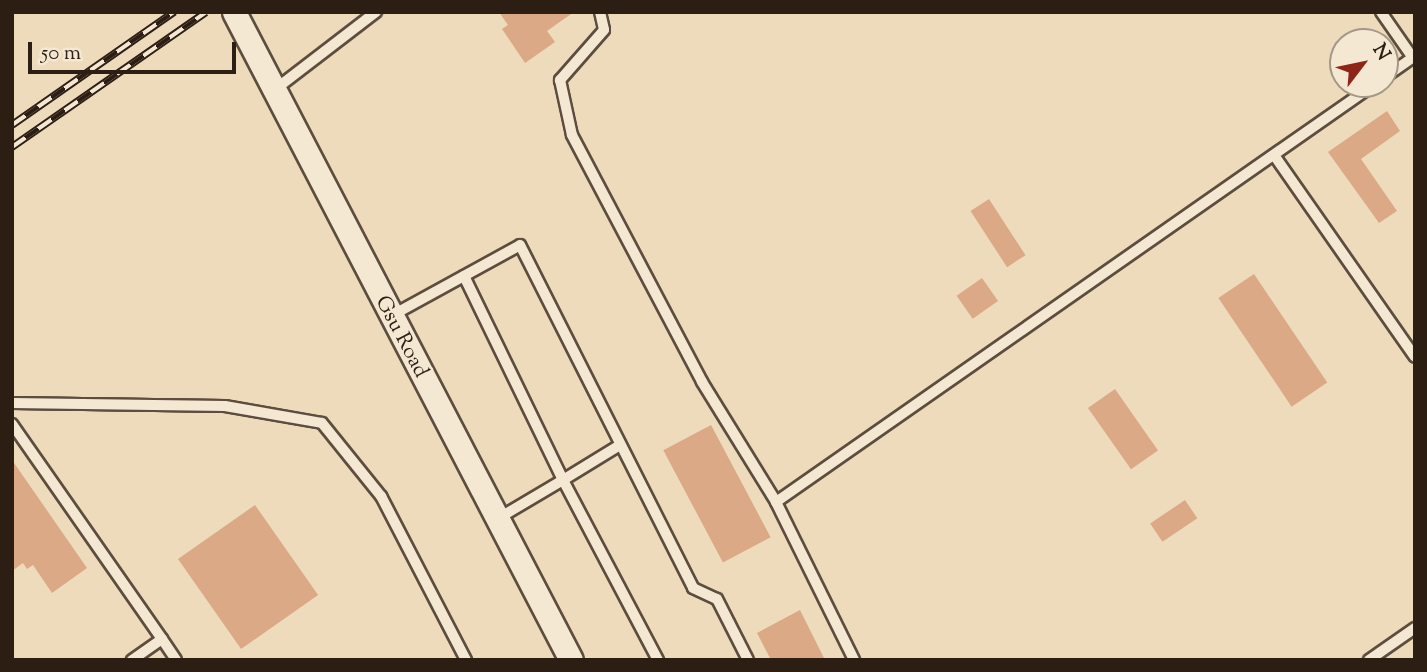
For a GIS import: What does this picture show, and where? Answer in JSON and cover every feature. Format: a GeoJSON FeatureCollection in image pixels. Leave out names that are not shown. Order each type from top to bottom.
{"type":"FeatureCollection","features":[{"type":"Feature","properties":{"kind":"street","name":"Gsu Road"},"geometry":{"type":"LineString","coordinates":[[234,12],[571,660]]}},
{"type":"Feature","properties":{"kind":"lane"},"geometry":{"type":"LineString","coordinates":[[273,91],[376,12]]}},
{"type":"Feature","properties":{"kind":"lane"},"geometry":{"type":"LineString","coordinates":[[600,12],[604,30],[560,80],[572,135],[702,382],[776,502],[855,660]]}},
{"type":"Feature","properties":{"kind":"lane"},"geometry":{"type":"LineString","coordinates":[[1381,12],[1414,57],[1399,67]]}},
{"type":"Feature","properties":{"kind":"lane"},"geometry":{"type":"LineString","coordinates":[[776,502],[1355,98]]}},
{"type":"Feature","properties":{"kind":"lane"},"geometry":{"type":"LineString","coordinates":[[1274,155],[1415,357]]}},
{"type":"Feature","properties":{"kind":"lane"},"geometry":{"type":"LineString","coordinates":[[391,316],[520,245],[693,588],[717,599],[748,660]]}},
{"type":"Feature","properties":{"kind":"lane"},"geometry":{"type":"LineString","coordinates":[[464,276],[563,480],[658,660]]}},
{"type":"Feature","properties":{"kind":"lane"},"geometry":{"type":"LineString","coordinates":[[12,404],[225,406],[321,423],[381,496],[466,660]]}},
{"type":"Feature","properties":{"kind":"lane"},"geometry":{"type":"LineString","coordinates":[[12,424],[176,660]]}},
{"type":"Feature","properties":{"kind":"lane"},"geometry":{"type":"LineString","coordinates":[[497,519],[620,445]]}},
{"type":"Feature","properties":{"kind":"lane"},"geometry":{"type":"LineString","coordinates":[[1369,660],[1415,628]]}},
{"type":"Feature","properties":{"kind":"lane"},"geometry":{"type":"LineString","coordinates":[[132,660],[162,639]]}},
{"type":"Feature","properties":{"kind":"building"},"geometry":{"type":"Polygon","coordinates":[[[499,12],[574,12],[547,31],[555,42],[525,63],[502,29],[508,25],[499,12]]]}},
{"type":"Feature","properties":{"kind":"building"},"geometry":{"type":"Polygon","coordinates":[[[1387,111],[1400,131],[1361,159],[1397,211],[1379,223],[1328,152],[1387,111]]]}},
{"type":"Feature","properties":{"kind":"building"},"geometry":{"type":"Polygon","coordinates":[[[989,199],[1025,255],[1007,267],[971,211],[989,199]]]}},
{"type":"Feature","properties":{"kind":"building"},"geometry":{"type":"Polygon","coordinates":[[[1254,274],[1327,383],[1292,407],[1218,298],[1254,274]]]}},
{"type":"Feature","properties":{"kind":"building"},"geometry":{"type":"Polygon","coordinates":[[[982,278],[998,301],[973,319],[957,296],[982,278]]]}},
{"type":"Feature","properties":{"kind":"building"},"geometry":{"type":"Polygon","coordinates":[[[1115,389],[1158,450],[1131,469],[1088,408],[1115,389]]]}},
{"type":"Feature","properties":{"kind":"building"},"geometry":{"type":"Polygon","coordinates":[[[711,425],[771,537],[723,562],[663,450],[711,425]]]}},
{"type":"Feature","properties":{"kind":"building"},"geometry":{"type":"Polygon","coordinates":[[[12,460],[87,568],[52,593],[33,565],[27,569],[23,563],[12,571],[12,460]]]}},
{"type":"Feature","properties":{"kind":"building"},"geometry":{"type":"Polygon","coordinates":[[[1185,500],[1197,518],[1162,542],[1150,523],[1185,500]]]}},
{"type":"Feature","properties":{"kind":"building"},"geometry":{"type":"Polygon","coordinates":[[[255,505],[318,595],[241,649],[178,559],[255,505]]]}},
{"type":"Feature","properties":{"kind":"building"},"geometry":{"type":"Polygon","coordinates":[[[800,610],[825,660],[771,660],[757,633],[800,610]]]}},
{"type":"Feature","properties":{"kind":"railway"},"geometry":{"type":"LineString","coordinates":[[12,125],[174,12]]}},
{"type":"Feature","properties":{"kind":"railway"},"geometry":{"type":"LineString","coordinates":[[12,147],[206,12]]}}]}
